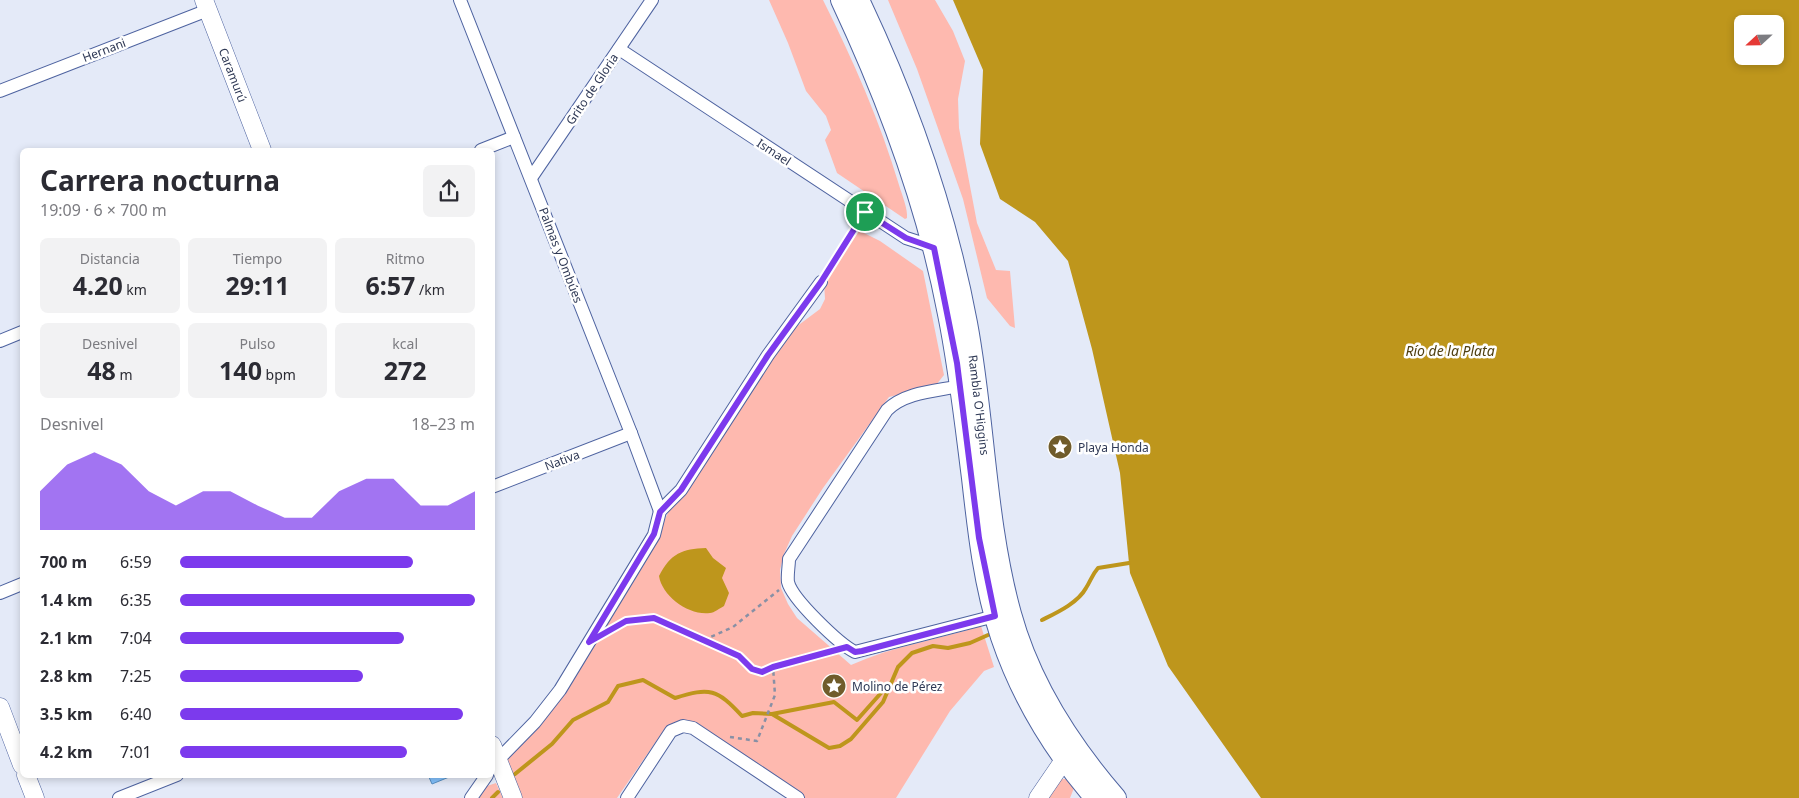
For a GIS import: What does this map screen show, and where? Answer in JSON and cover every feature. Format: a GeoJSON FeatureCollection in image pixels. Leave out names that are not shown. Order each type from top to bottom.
{"type":"FeatureCollection","features":[{"type":"Feature","properties":{"kind":"main road","name":"Rambla O'Higgins"},"geometry":{"type":"LineString","coordinates":[[841,0],[874,72],[901,142],[934,248],[948,314],[960,386],[979,538],[995,616],[1008,656],[1018,678],[1064,760],[1089,789],[1116,798]]}},
{"type":"Feature","properties":{"kind":"main road","name":"Rambla O'Higgins"},"geometry":{"type":"LineString","coordinates":[[859,0],[905,106],[928,172],[949,242],[967,322],[996,534],[1011,614],[1033,671],[1054,711],[1089,789]]}},
{"type":"Feature","properties":{"kind":"main road","name":"Caramurú"},"geometry":{"type":"LineString","coordinates":[[206,5],[261,148]]}},
{"type":"Feature","properties":{"kind":"main road"},"geometry":{"type":"LineString","coordinates":[[0,707],[20,760]]}},
{"type":"Feature","properties":{"kind":"main road"},"geometry":{"type":"LineString","coordinates":[[495,759],[513,798]]}},
{"type":"Feature","properties":{"kind":"main road"},"geometry":{"type":"LineString","coordinates":[[1038,798],[1064,760]]}},
{"type":"Feature","properties":{"kind":"main road"},"geometry":{"type":"LineString","coordinates":[[27,778],[35,798]]}},
{"type":"Feature","properties":{"kind":"street","name":"Palmas y Ombúes"},"geometry":{"type":"LineString","coordinates":[[460,0],[631,433],[660,512]]}},
{"type":"Feature","properties":{"kind":"street","name":"Grito de Gloria"},"geometry":{"type":"LineString","coordinates":[[531,178],[652,0]]}},
{"type":"Feature","properties":{"kind":"street","name":"Hernani"},"geometry":{"type":"LineString","coordinates":[[0,91],[206,5]]}},
{"type":"Feature","properties":{"kind":"street","name":"Ismael"},"geometry":{"type":"LineString","coordinates":[[619,49],[906,238],[934,248]]}},
{"type":"Feature","properties":{"kind":"street"},"geometry":{"type":"LineString","coordinates":[[486,148],[514,137]]}},
{"type":"Feature","properties":{"kind":"street"},"geometry":{"type":"LineString","coordinates":[[495,756],[535,722],[549,705],[654,534],[660,512],[681,490],[768,355],[821,282]]}},
{"type":"Feature","properties":{"kind":"street"},"geometry":{"type":"LineString","coordinates":[[0,341],[20,333]]}},
{"type":"Feature","properties":{"kind":"street"},"geometry":{"type":"LineString","coordinates":[[960,386],[903,398],[887,410],[790,559],[788,583],[792,592],[799,600],[847,647],[855,652],[995,616]]}},
{"type":"Feature","properties":{"kind":"street","name":"Nativa"},"geometry":{"type":"LineString","coordinates":[[495,486],[631,433]]}},
{"type":"Feature","properties":{"kind":"street"},"geometry":{"type":"LineString","coordinates":[[0,593],[20,585]]}},
{"type":"Feature","properties":{"kind":"street"},"geometry":{"type":"LineString","coordinates":[[627,798],[671,731],[682,726],[693,728],[798,798]]}},
{"type":"Feature","properties":{"kind":"street"},"geometry":{"type":"LineString","coordinates":[[119,798],[169,778]]}},
{"type":"Feature","properties":{"kind":"street"},"geometry":{"type":"LineString","coordinates":[[471,798],[485,778]]}},
{"type":"Feature","properties":{"kind":"path"},"geometry":{"type":"LineString","coordinates":[[821,282],[865,212]]}},
{"type":"Feature","properties":{"kind":"path"},"geometry":{"type":"LineString","coordinates":[[704,640],[733,626],[788,583]]}},
{"type":"Feature","properties":{"kind":"path"},"geometry":{"type":"LineString","coordinates":[[589,642],[626,621],[654,618],[739,656],[752,669],[762,672],[773,667],[847,647]]}},
{"type":"Feature","properties":{"kind":"path"},"geometry":{"type":"LineString","coordinates":[[730,737],[756,741],[764,727],[776,695],[773,667]]}},
{"type":"Feature","properties":{"kind":"shaded area"},"geometry":{"type":"Polygon","coordinates":[[[769,0],[823,0],[875,114],[892,161],[907,210],[907,218],[905,219],[837,173],[825,140],[831,130],[826,116],[806,91],[769,0]]]}},
{"type":"Feature","properties":{"kind":"shaded area"},"geometry":{"type":"Polygon","coordinates":[[[888,0],[935,0],[953,31],[965,61],[958,99],[959,128],[977,223],[996,270],[1010,271],[1015,328],[1010,326],[987,298],[963,199],[917,69],[888,0]]]}},
{"type":"Feature","properties":{"kind":"shaded area"},"geometry":{"type":"Polygon","coordinates":[[[858,230],[880,241],[923,271],[944,375],[936,385],[889,397],[823,488],[792,536],[784,554],[780,570],[781,588],[797,618],[851,665],[899,648],[981,626],[994,667],[984,671],[950,711],[896,798],[804,798],[697,723],[682,720],[666,727],[617,798],[521,798],[506,757],[557,704],[576,676],[643,566],[673,502],[780,345],[796,327],[820,309],[825,299],[824,282],[858,230]]]}},
{"type":"Feature","properties":{"kind":"shaded area"},"geometry":{"type":"Polygon","coordinates":[[[1061,779],[1068,779],[1074,788],[1070,798],[1045,798],[1061,779]]]}},
{"type":"Feature","properties":{"kind":"shaded area"},"geometry":{"type":"Polygon","coordinates":[[[496,783],[503,798],[478,798],[487,786],[496,783]]]}},
{"type":"Feature","properties":{"kind":"water","name":"Río de la Plata"},"geometry":{"type":"Polygon","coordinates":[[[953,0],[1799,0],[1799,798],[1261,798],[1168,666],[1130,573],[1120,473],[1092,349],[1068,261],[1035,222],[1000,199],[980,144],[983,70],[953,0]]]}},
{"type":"Feature","properties":{"kind":"water"},"geometry":{"type":"Polygon","coordinates":[[[706,548],[713,558],[726,568],[722,578],[729,593],[724,606],[712,613],[702,613],[685,608],[665,591],[659,576],[668,562],[678,554],[684,551],[706,548]]]}},
{"type":"Feature","properties":{"kind":"building"},"geometry":{"type":"Polygon","coordinates":[[[429,778],[447,778],[432,784],[429,778]]]}},
{"type":"Feature","properties":{"kind":"waterway"},"geometry":{"type":"LineString","coordinates":[[1042,620],[1078,598],[1098,568],[1129,563]]}},
{"type":"Feature","properties":{"kind":"waterway"},"geometry":{"type":"LineString","coordinates":[[515,774],[552,744],[573,720],[608,702],[618,686],[643,680],[675,698],[697,692],[712,693],[726,700],[742,716],[753,713],[772,714],[829,748],[840,746],[851,739],[883,702],[898,667],[912,653],[933,646],[948,648],[970,643],[988,635]]}},
{"type":"Feature","properties":{"kind":"waterway"},"geometry":{"type":"LineString","coordinates":[[772,714],[834,702],[857,720],[889,684]]}},
{"type":"Feature","properties":{"kind":"waterway"},"geometry":{"type":"LineString","coordinates":[[492,798],[498,792]]}},
{"type":"Feature","properties":{"kind":"place","name":"Playa Honda"},"geometry":{"type":"Point","coordinates":[1060,447]}},
{"type":"Feature","properties":{"kind":"place","name":"Molino de Pérez"},"geometry":{"type":"Point","coordinates":[834,686]}},
{"type":"Feature","properties":{"kind":"route"},"geometry":{"type":"LineString","coordinates":[[865,212],[906,238],[934,248],[957,363],[979,538],[995,616],[862,651],[855,652],[847,647],[773,667],[762,672],[752,669],[739,656],[654,618],[626,621],[589,642],[654,534],[660,512],[681,490],[768,355],[821,282],[865,212]]}}]}
